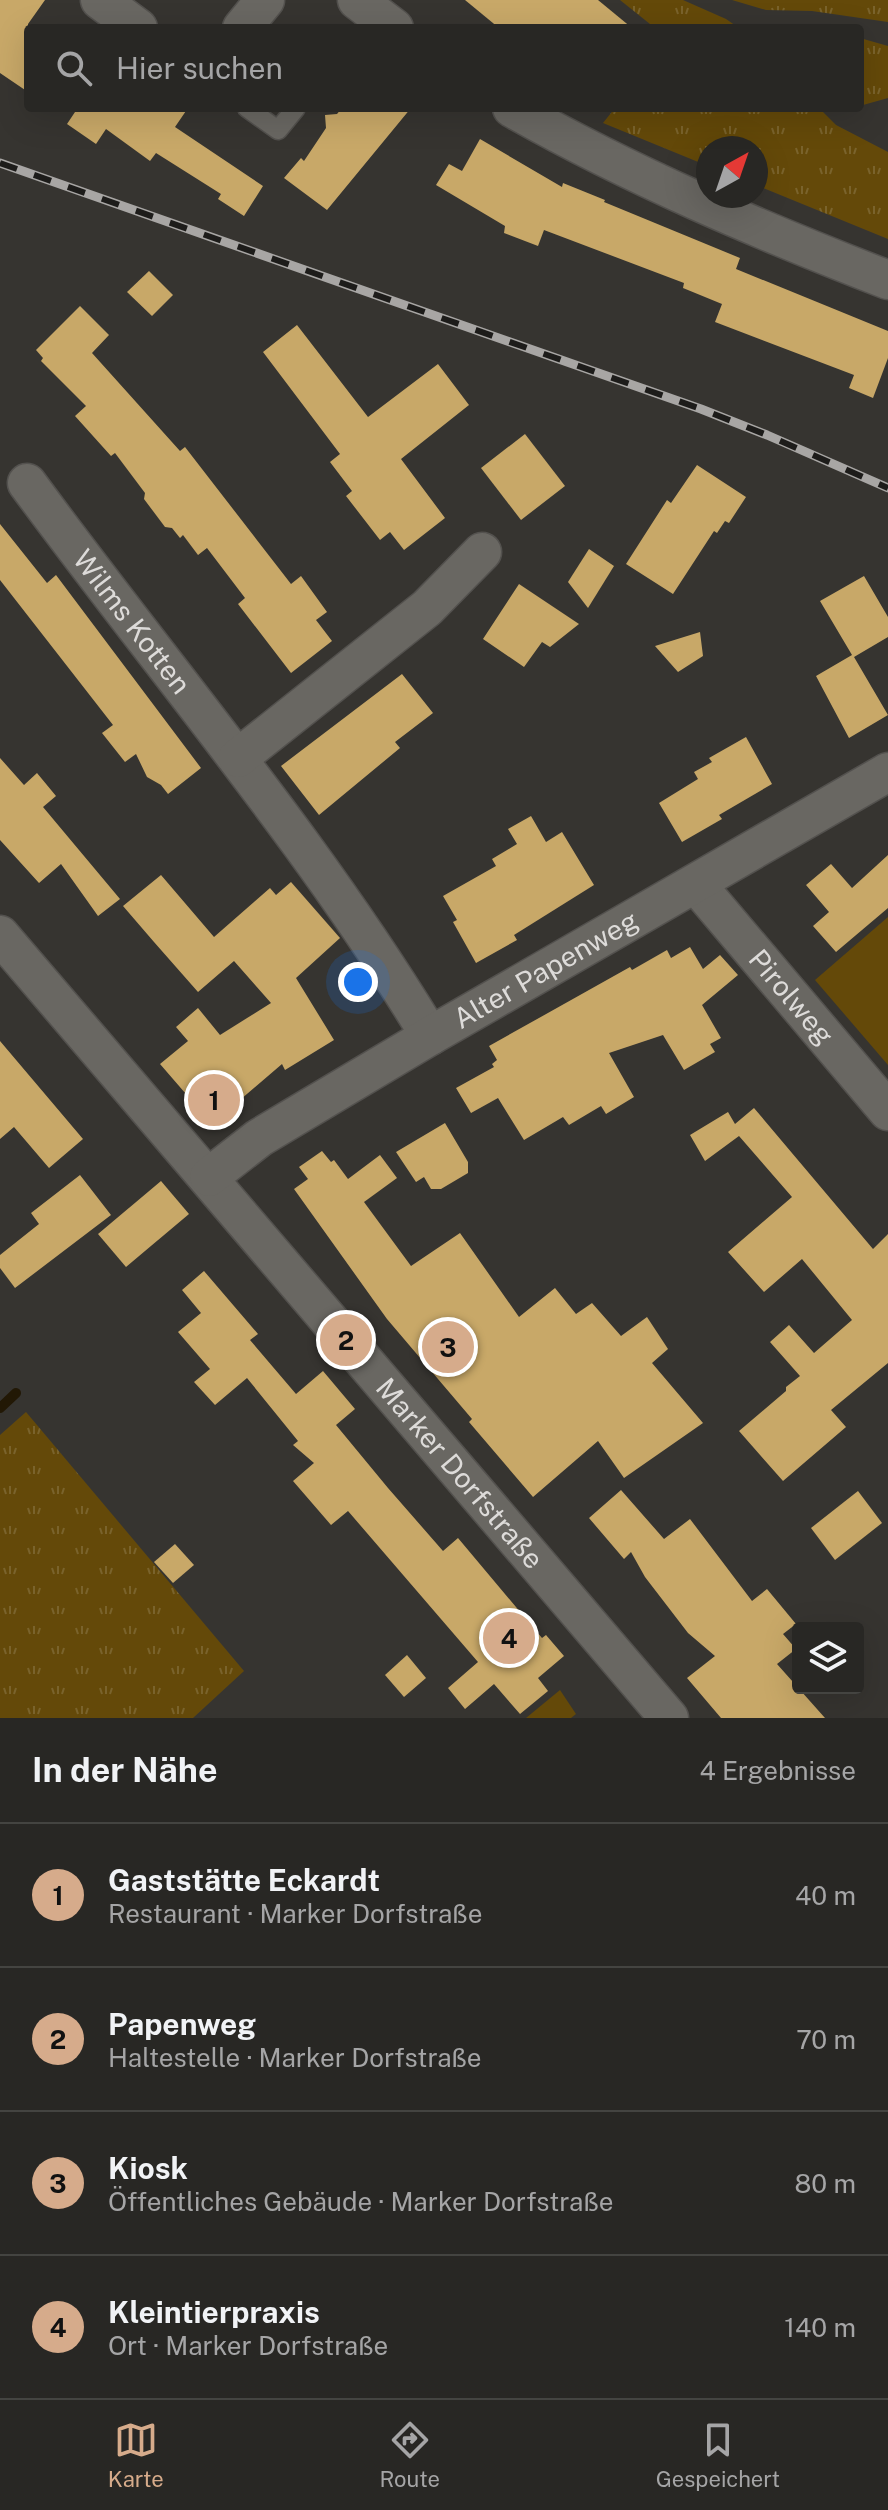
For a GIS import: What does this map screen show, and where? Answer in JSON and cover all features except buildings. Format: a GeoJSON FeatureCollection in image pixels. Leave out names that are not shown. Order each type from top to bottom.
{"type":"FeatureCollection","features":[{"type":"Feature","properties":{"kind":"street"},"geometry":{"type":"LineString","coordinates":[[100,0],[133,24]]}},
{"type":"Feature","properties":{"kind":"street"},"geometry":{"type":"LineString","coordinates":[[245,24],[265,0]]}},
{"type":"Feature","properties":{"kind":"street"},"geometry":{"type":"LineString","coordinates":[[519,112],[650,180],[888,280]]}},
{"type":"Feature","properties":{"kind":"street","name":"Wilms Kotten"},"geometry":{"type":"LineString","coordinates":[[27,483],[238,758],[380,954],[430,1036]]}},
{"type":"Feature","properties":{"kind":"street"},"geometry":{"type":"LineString","coordinates":[[238,758],[427,608],[482,552]]}},
{"type":"Feature","properties":{"kind":"street","name":"Alter Papenweg"},"geometry":{"type":"LineString","coordinates":[[209,1177],[259,1138],[430,1036],[888,772]]}},
{"type":"Feature","properties":{"kind":"street","name":"Pirolweg"},"geometry":{"type":"LineString","coordinates":[[696,884],[888,1111]]}},
{"type":"Feature","properties":{"kind":"street","name":"Marker Dorfstraße"},"geometry":{"type":"LineString","coordinates":[[0,935],[669,1718]]}},
{"type":"Feature","properties":{"kind":"lane"},"geometry":{"type":"LineString","coordinates":[[253,112],[278,130],[293,112]]}},
{"type":"Feature","properties":{"kind":"green space"},"geometry":{"type":"Polygon","coordinates":[[[620,0],[683,0],[733,24],[650,24],[620,0]]]}},
{"type":"Feature","properties":{"kind":"green space"},"geometry":{"type":"Polygon","coordinates":[[[732,0],[888,0],[888,22],[812,11],[766,10],[732,0]]]}},
{"type":"Feature","properties":{"kind":"green space"},"geometry":{"type":"Polygon","coordinates":[[[864,39],[888,46],[888,98],[864,105],[864,39]]]}},
{"type":"Feature","properties":{"kind":"green space"},"geometry":{"type":"Polygon","coordinates":[[[612,112],[823,112],[836,125],[888,152],[888,239],[768,190],[768,136],[696,136],[696,161],[603,123],[612,112]]]}},
{"type":"Feature","properties":{"kind":"green space"},"geometry":{"type":"Polygon","coordinates":[[[888,917],[888,1065],[815,980],[888,917]]]}},
{"type":"Feature","properties":{"kind":"green space"},"geometry":{"type":"Polygon","coordinates":[[[26,1412],[244,1671],[193,1718],[0,1718],[0,1435],[26,1412]]]}},
{"type":"Feature","properties":{"kind":"green space"},"geometry":{"type":"Polygon","coordinates":[[[560,1690],[576,1714],[571,1718],[526,1718],[560,1690]]]}},
{"type":"Feature","properties":{"kind":"waterway"},"geometry":{"type":"LineString","coordinates":[[0,1408],[16,1393]]}},
{"type":"Feature","properties":{"kind":"railway"},"geometry":{"type":"LineString","coordinates":[[0,163],[701,409],[888,488]]}},
{"type":"Feature","properties":{"kind":"place","name":"Gaststätte Eckardt"},"geometry":{"type":"Point","coordinates":[214,1100]}},
{"type":"Feature","properties":{"kind":"place","name":"Papenweg"},"geometry":{"type":"Point","coordinates":[346,1340]}},
{"type":"Feature","properties":{"kind":"place","name":"Kiosk"},"geometry":{"type":"Point","coordinates":[448,1347]}},
{"type":"Feature","properties":{"kind":"place","name":"Kleintierpraxis"},"geometry":{"type":"Point","coordinates":[509,1638]}}]}
